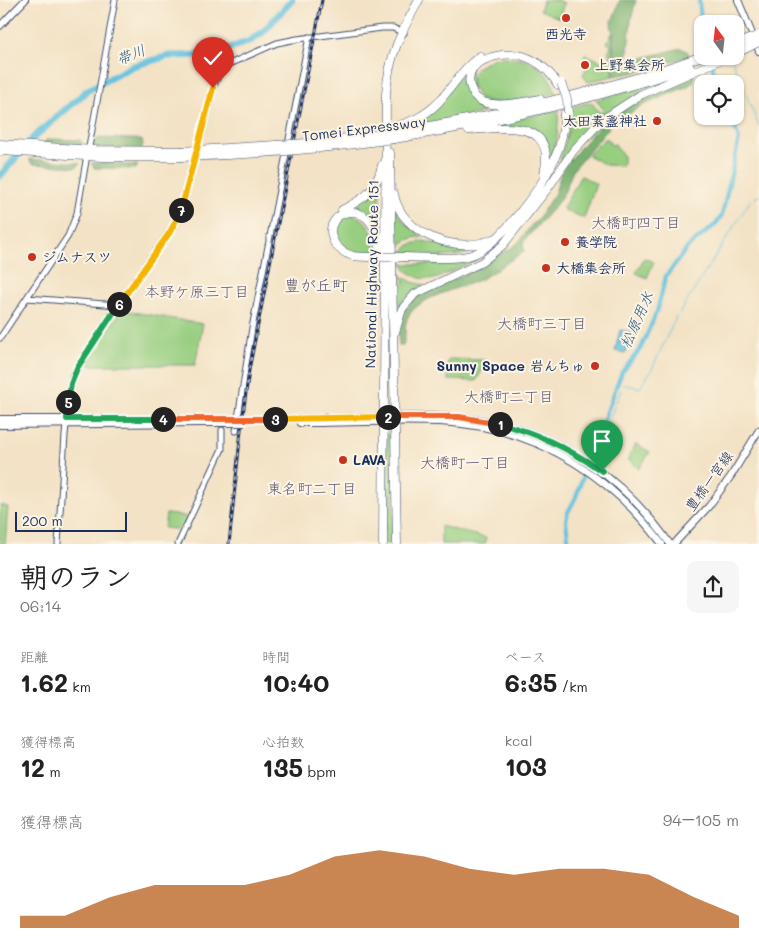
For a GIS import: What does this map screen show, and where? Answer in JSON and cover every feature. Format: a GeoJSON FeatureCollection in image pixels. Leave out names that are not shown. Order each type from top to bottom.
{"type":"FeatureCollection","features":[{"type":"Feature","properties":{"kind":"highway","name":"National Highway Route 151"},"geometry":{"type":"LineString","coordinates":[[383,544],[386,85],[391,60],[419,0]]}},
{"type":"Feature","properties":{"kind":"highway","name":"National Highway Route 151"},"geometry":{"type":"LineString","coordinates":[[397,544],[392,341],[390,93],[394,62],[403,32]]}},
{"type":"Feature","properties":{"kind":"highway"},"geometry":{"type":"LineString","coordinates":[[744,42],[759,39]]}},
{"type":"Feature","properties":{"kind":"highway"},"geometry":{"type":"LineString","coordinates":[[744,48],[759,39]]}},
{"type":"Feature","properties":{"kind":"highway"},"geometry":{"type":"LineString","coordinates":[[393,133],[429,111],[444,97],[469,64],[489,52],[508,50],[528,53],[547,64],[560,84],[566,114],[564,147],[551,183]]}},
{"type":"Feature","properties":{"kind":"highway"},"geometry":{"type":"LineString","coordinates":[[560,84],[540,65],[524,56],[512,54],[499,54],[483,60],[473,70],[469,79],[470,88],[475,97],[491,104],[507,104],[542,99],[575,91],[591,91]]}},
{"type":"Feature","properties":{"kind":"highway","name":"Tomei Expressway"},"geometry":{"type":"LineString","coordinates":[[0,144],[15,149],[36,151],[95,150],[180,154],[307,150],[511,111],[688,67],[694,62]]}},
{"type":"Feature","properties":{"kind":"highway","name":"Tomei Expressway"},"geometry":{"type":"LineString","coordinates":[[180,154],[393,133],[425,134],[547,109],[616,90],[694,65]]}},
{"type":"Feature","properties":{"kind":"highway"},"geometry":{"type":"LineString","coordinates":[[392,341],[402,309],[415,294],[482,262],[503,245],[551,183],[573,150],[602,120],[640,95],[688,67],[695,65]]}},
{"type":"Feature","properties":{"kind":"highway"},"geometry":{"type":"LineString","coordinates":[[405,259],[468,255],[484,249],[494,242],[504,232],[550,170],[560,144],[566,114]]}},
{"type":"Feature","properties":{"kind":"highway"},"geometry":{"type":"LineString","coordinates":[[425,134],[510,128],[532,134],[543,144],[546,153],[547,164],[542,181]]}},
{"type":"Feature","properties":{"kind":"highway","name":"Tomei Expressway"},"geometry":{"type":"LineString","coordinates":[[0,151],[15,149]]}},
{"type":"Feature","properties":{"kind":"highway"},"geometry":{"type":"LineString","coordinates":[[385,151],[376,185],[365,198],[335,215],[329,224],[328,234],[332,247],[342,256],[352,260],[466,259],[487,251],[512,234]]}},
{"type":"Feature","properties":{"kind":"highway"},"geometry":{"type":"LineString","coordinates":[[391,178],[398,209],[408,222],[420,230],[445,241],[464,244],[480,243],[493,239],[504,232]]}},
{"type":"Feature","properties":{"kind":"highway"},"geometry":{"type":"LineString","coordinates":[[377,259],[355,256],[344,252],[336,246],[331,232],[335,219],[346,212],[356,212],[368,219],[376,230],[381,254],[384,325]]}},
{"type":"Feature","properties":{"kind":"main road"},"geometry":{"type":"LineString","coordinates":[[0,26],[26,0]]}},
{"type":"Feature","properties":{"kind":"main road"},"geometry":{"type":"LineString","coordinates":[[738,0],[759,51]]}},
{"type":"Feature","properties":{"kind":"main road"},"geometry":{"type":"LineString","coordinates":[[0,419],[67,422],[383,420],[459,417],[482,420],[509,426],[557,445],[622,488],[640,505],[672,544]]}},
{"type":"Feature","properties":{"kind":"main road"},"geometry":{"type":"LineString","coordinates":[[0,426],[67,422]]}},
{"type":"Feature","properties":{"kind":"main road","name":"豊橋一宮線"},"geometry":{"type":"LineString","coordinates":[[672,544],[709,506],[731,476],[759,430]]}},
{"type":"Feature","properties":{"kind":"main road"},"geometry":{"type":"LineString","coordinates":[[586,465],[624,500],[648,525],[662,544]]}},
{"type":"Feature","properties":{"kind":"street"},"geometry":{"type":"LineString","coordinates":[[89,147],[115,0]]}},
{"type":"Feature","properties":{"kind":"street"},"geometry":{"type":"LineString","coordinates":[[58,544],[67,422],[73,375],[118,304],[177,220],[183,206],[213,88],[220,72],[229,64],[269,45],[290,40],[382,28],[393,28],[403,32]]}},
{"type":"Feature","properties":{"kind":"street"},"geometry":{"type":"LineString","coordinates":[[236,431],[252,328],[309,37]]}},
{"type":"Feature","properties":{"kind":"street"},"geometry":{"type":"LineString","coordinates":[[0,338],[56,255],[74,224],[86,161]]}},
{"type":"Feature","properties":{"kind":"street"},"geometry":{"type":"LineString","coordinates":[[27,298],[118,304]]}},
{"type":"Feature","properties":{"kind":"street"},"geometry":{"type":"LineString","coordinates":[[178,544],[222,449],[222,430]]}},
{"type":"Feature","properties":{"kind":"green space"},"geometry":{"type":"Polygon","coordinates":[[[543,0],[557,0],[564,3],[559,18],[540,10],[543,0]]]}},
{"type":"Feature","properties":{"kind":"green space"},"geometry":{"type":"Polygon","coordinates":[[[620,0],[636,0],[631,20],[627,62],[681,48],[687,51],[690,56],[633,73],[614,76],[611,24],[620,0]]]}},
{"type":"Feature","properties":{"kind":"green space"},"geometry":{"type":"Polygon","coordinates":[[[612,33],[613,76],[588,82],[583,75],[590,60],[584,57],[585,54],[607,64],[611,55],[608,53],[611,45],[607,43],[612,33]]]}},
{"type":"Feature","properties":{"kind":"green space"},"geometry":{"type":"Polygon","coordinates":[[[496,57],[521,58],[535,64],[548,77],[556,93],[504,102],[494,102],[479,97],[471,83],[476,68],[496,57]]]}},
{"type":"Feature","properties":{"kind":"green space"},"geometry":{"type":"Polygon","coordinates":[[[471,68],[472,97],[509,106],[468,116],[402,127],[411,124],[471,68]]]}},
{"type":"Feature","properties":{"kind":"green space"},"geometry":{"type":"Polygon","coordinates":[[[694,75],[694,81],[688,86],[641,106],[616,122],[612,123],[609,119],[619,112],[694,75]]]}},
{"type":"Feature","properties":{"kind":"green space"},"geometry":{"type":"Polygon","coordinates":[[[667,79],[636,95],[572,148],[559,164],[568,131],[568,108],[591,102],[600,113],[604,110],[596,100],[667,79]]]}},
{"type":"Feature","properties":{"kind":"green space"},"geometry":{"type":"Polygon","coordinates":[[[559,110],[557,139],[548,166],[540,137],[493,125],[559,110]]]}},
{"type":"Feature","properties":{"kind":"green space"},"geometry":{"type":"Polygon","coordinates":[[[605,122],[609,128],[573,170],[565,191],[555,206],[524,241],[524,252],[481,279],[423,302],[407,318],[403,345],[399,345],[398,331],[404,310],[420,294],[479,268],[518,243],[535,223],[555,193],[562,170],[590,136],[605,122]]]}},
{"type":"Feature","properties":{"kind":"green space"},"geometry":{"type":"Polygon","coordinates":[[[99,138],[142,140],[142,149],[94,147],[95,141],[99,138]]]}},
{"type":"Feature","properties":{"kind":"green space"},"geometry":{"type":"Polygon","coordinates":[[[607,138],[611,145],[615,144],[623,156],[623,166],[606,165],[589,156],[607,138]]]}},
{"type":"Feature","properties":{"kind":"green space"},"geometry":{"type":"Polygon","coordinates":[[[46,140],[80,140],[83,143],[82,147],[42,145],[46,140]]]}},
{"type":"Feature","properties":{"kind":"green space"},"geometry":{"type":"Polygon","coordinates":[[[30,159],[80,163],[75,167],[34,164],[30,162],[30,159]]]}},
{"type":"Feature","properties":{"kind":"green space"},"geometry":{"type":"Polygon","coordinates":[[[91,163],[138,165],[136,169],[94,168],[91,163]]]}},
{"type":"Feature","properties":{"kind":"green space"},"geometry":{"type":"Polygon","coordinates":[[[582,176],[596,184],[584,218],[563,208],[582,176]]]}},
{"type":"Feature","properties":{"kind":"green space"},"geometry":{"type":"Polygon","coordinates":[[[380,181],[380,229],[363,212],[348,209],[380,181]]]}},
{"type":"Feature","properties":{"kind":"green space"},"geometry":{"type":"Polygon","coordinates":[[[395,210],[405,223],[423,237],[414,238],[403,243],[396,254],[395,210]]]}},
{"type":"Feature","properties":{"kind":"green space"},"geometry":{"type":"Polygon","coordinates":[[[348,216],[355,216],[361,219],[370,228],[375,254],[351,250],[339,242],[336,232],[337,227],[348,216]]]}},
{"type":"Feature","properties":{"kind":"green space"},"geometry":{"type":"Polygon","coordinates":[[[423,241],[459,249],[479,248],[461,255],[451,256],[402,254],[409,245],[423,241]]]}},
{"type":"Feature","properties":{"kind":"green space"},"geometry":{"type":"Polygon","coordinates":[[[481,258],[435,279],[419,278],[407,271],[402,264],[460,264],[481,258]]]}},
{"type":"Feature","properties":{"kind":"green space"},"geometry":{"type":"Polygon","coordinates":[[[644,258],[654,262],[647,278],[636,273],[644,258]]]}},
{"type":"Feature","properties":{"kind":"green space"},"geometry":{"type":"Polygon","coordinates":[[[399,274],[412,282],[424,285],[413,291],[398,306],[397,276],[403,284],[405,282],[399,274]]]}},
{"type":"Feature","properties":{"kind":"green space"},"geometry":{"type":"Polygon","coordinates":[[[122,310],[203,324],[195,365],[89,365],[87,362],[122,310]]]}},
{"type":"Feature","properties":{"kind":"green space"},"geometry":{"type":"Polygon","coordinates":[[[450,359],[485,360],[487,362],[476,381],[448,380],[448,361],[450,359]]]}},
{"type":"Feature","properties":{"kind":"green space"},"geometry":{"type":"Polygon","coordinates":[[[386,435],[392,435],[394,544],[385,544],[386,435]]]}},
{"type":"Feature","properties":{"kind":"green space"},"geometry":{"type":"Polygon","coordinates":[[[636,444],[650,452],[639,469],[628,459],[636,444]]]}},
{"type":"Feature","properties":{"kind":"green space"},"geometry":{"type":"Polygon","coordinates":[[[0,505],[8,507],[5,544],[0,544],[0,505]]]}},
{"type":"Feature","properties":{"kind":"green space"},"geometry":{"type":"Polygon","coordinates":[[[166,514],[185,516],[187,519],[182,530],[164,528],[166,514]]]}},
{"type":"Feature","properties":{"kind":"green space"},"geometry":{"type":"Polygon","coordinates":[[[441,526],[486,538],[485,544],[441,544],[441,526]]]}},
{"type":"Feature","properties":{"kind":"water"},"geometry":{"type":"Polygon","coordinates":[[[620,330],[637,333],[625,353],[615,351],[620,330]]]}},
{"type":"Feature","properties":{"kind":"waterway","name":"帯川"},"geometry":{"type":"LineString","coordinates":[[0,176],[34,137],[88,90],[133,66],[168,56],[199,55],[224,50],[250,41],[263,32],[292,0]]}},
{"type":"Feature","properties":{"kind":"waterway","name":"松原用水"},"geometry":{"type":"LineString","coordinates":[[699,0],[700,15]]}},
{"type":"Feature","properties":{"kind":"waterway","name":"松原用水"},"geometry":{"type":"LineString","coordinates":[[712,65],[715,75]]}},
{"type":"Feature","properties":{"kind":"waterway"},"geometry":{"type":"LineString","coordinates":[[734,65],[759,126]]}},
{"type":"Feature","properties":{"kind":"waterway","name":"松原用水"},"geometry":{"type":"LineString","coordinates":[[569,544],[566,522],[567,514],[576,497],[622,372],[641,348],[657,311],[666,276],[688,247],[716,224],[722,215],[739,139],[734,125]]}},
{"type":"Feature","properties":{"kind":"waterway"},"geometry":{"type":"LineString","coordinates":[[755,198],[759,196]]}},
{"type":"Feature","properties":{"kind":"waterway"},"geometry":{"type":"LineString","coordinates":[[679,314],[750,201]]}},
{"type":"Feature","properties":{"kind":"waterway"},"geometry":{"type":"LineString","coordinates":[[622,384],[640,388],[652,369],[676,317]]}},
{"type":"Feature","properties":{"kind":"waterway"},"geometry":{"type":"LineString","coordinates":[[594,457],[621,390]]}},
{"type":"Feature","properties":{"kind":"railway"},"geometry":{"type":"LineString","coordinates":[[229,544],[249,370],[322,0]]}},
{"type":"Feature","properties":{"kind":"place","name":"西光寺"},"geometry":{"type":"Point","coordinates":[566,18]}},
{"type":"Feature","properties":{"kind":"place","name":"上野集会所"},"geometry":{"type":"Point","coordinates":[585,65]}},
{"type":"Feature","properties":{"kind":"place","name":"太田素盞神社"},"geometry":{"type":"Point","coordinates":[657,121]}},
{"type":"Feature","properties":{"kind":"place","name":"養学院"},"geometry":{"type":"Point","coordinates":[565,242]}},
{"type":"Feature","properties":{"kind":"place","name":"ジムナスツ"},"geometry":{"type":"Point","coordinates":[32,257]}},
{"type":"Feature","properties":{"kind":"place","name":"大橋集会所"},"geometry":{"type":"Point","coordinates":[546,268]}},
{"type":"Feature","properties":{"kind":"place","name":"Sunny Space 岩んちゅ"},"geometry":{"type":"Point","coordinates":[595,366]}},
{"type":"Feature","properties":{"kind":"place","name":"LAVA"},"geometry":{"type":"Point","coordinates":[343,460]}},
{"type":"Feature","properties":{"kind":"district","name":"大橋町四丁目"},"geometry":{"type":"Point","coordinates":[636,223]}},
{"type":"Feature","properties":{"kind":"district","name":"豊が丘町"},"geometry":{"type":"Point","coordinates":[316,285]}},
{"type":"Feature","properties":{"kind":"district","name":"本野ケ原三丁目"},"geometry":{"type":"Point","coordinates":[197,292]}},
{"type":"Feature","properties":{"kind":"district","name":"大橋町三丁目"},"geometry":{"type":"Point","coordinates":[542,324]}},
{"type":"Feature","properties":{"kind":"district","name":"大橋町二丁目"},"geometry":{"type":"Point","coordinates":[509,397]}},
{"type":"Feature","properties":{"kind":"district","name":"大橋町一丁目"},"geometry":{"type":"Point","coordinates":[465,463]}},
{"type":"Feature","properties":{"kind":"district","name":"東名町二丁目"},"geometry":{"type":"Point","coordinates":[312,489]}},
{"type":"Feature","properties":{"kind":"route"},"geometry":{"type":"LineString","coordinates":[[213,88],[183,206],[177,220],[111,315],[73,375],[67,419],[459,417],[509,426],[534,435],[557,445],[602,471]]}}]}
